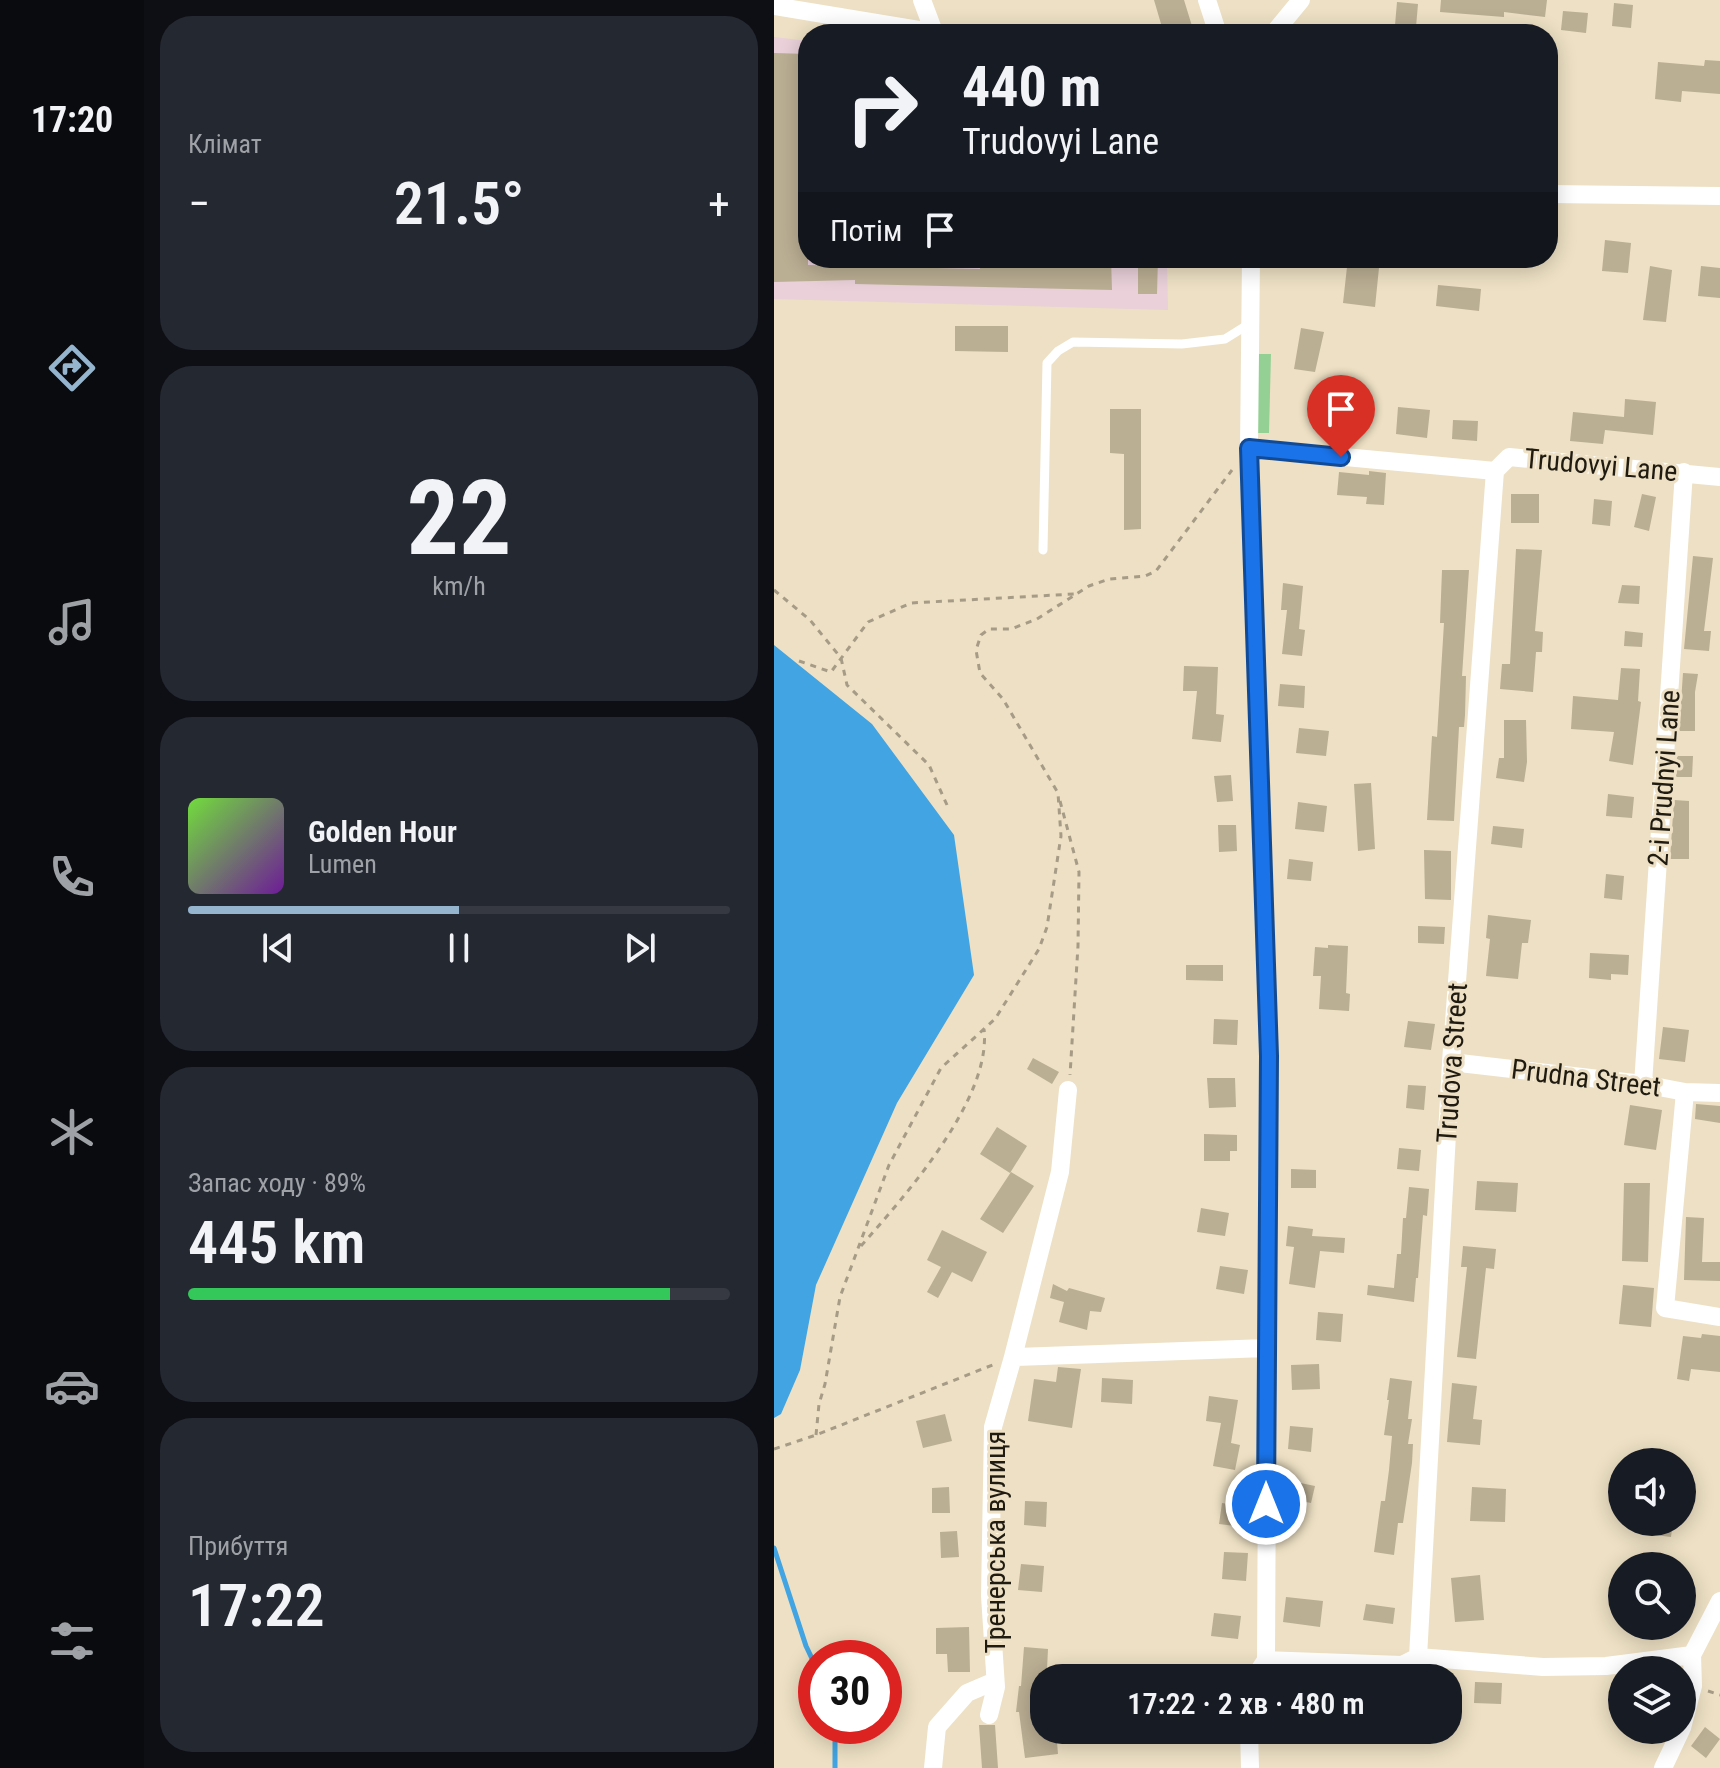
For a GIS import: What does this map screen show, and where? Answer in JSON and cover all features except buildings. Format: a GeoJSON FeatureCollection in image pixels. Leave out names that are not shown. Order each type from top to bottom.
{"type":"FeatureCollection","features":[{"type":"Feature","properties":{"kind":"street"},"geometry":{"type":"LineString","coordinates":[[922,0],[934,24]]}},
{"type":"Feature","properties":{"kind":"street"},"geometry":{"type":"LineString","coordinates":[[1207,0],[1215,24]]}},
{"type":"Feature","properties":{"kind":"street"},"geometry":{"type":"LineString","coordinates":[[1281,24],[1301,0]]}},
{"type":"Feature","properties":{"kind":"street"},"geometry":{"type":"LineString","coordinates":[[774,6],[884,24]]}},
{"type":"Feature","properties":{"kind":"street"},"geometry":{"type":"LineString","coordinates":[[1558,194],[1720,196]]}},
{"type":"Feature","properties":{"kind":"street"},"geometry":{"type":"LineString","coordinates":[[1251,268],[1249,448],[1269,1056],[1266,1660],[1263,1664]]}},
{"type":"Feature","properties":{"kind":"street","name":"Trudovyi Lane"},"geometry":{"type":"LineString","coordinates":[[1249,448],[1495,471],[1509,457],[1720,477]]}},
{"type":"Feature","properties":{"kind":"street","name":"Trudova Street"},"geometry":{"type":"LineString","coordinates":[[1418,1657],[1451,1062],[1495,471]]}},
{"type":"Feature","properties":{"kind":"street","name":"2-i Prudnyi Lane"},"geometry":{"type":"LineString","coordinates":[[1643,1084],[1684,472]]}},
{"type":"Feature","properties":{"kind":"street","name":"Prudna Street"},"geometry":{"type":"LineString","coordinates":[[1451,1062],[1643,1084],[1685,1092],[1720,1093]]}},
{"type":"Feature","properties":{"kind":"street","name":"Тренерська вулиця"},"geometry":{"type":"LineString","coordinates":[[989,1715],[995,1681],[990,1596],[993,1427],[1060,1172],[1068,1090]]}},
{"type":"Feature","properties":{"kind":"street"},"geometry":{"type":"LineString","coordinates":[[1685,1092],[1665,1308],[1720,1317]]}},
{"type":"Feature","properties":{"kind":"street"},"geometry":{"type":"LineString","coordinates":[[1013,1357],[1266,1348]]}},
{"type":"Feature","properties":{"kind":"street"},"geometry":{"type":"LineString","coordinates":[[1266,1660],[1402,1665],[1418,1657],[1543,1667],[1606,1666],[1692,1655],[1720,1601]]}},
{"type":"Feature","properties":{"kind":"street","name":"Тренерська вулиця"},"geometry":{"type":"LineString","coordinates":[[933,1768],[937,1727],[967,1693],[995,1681]]}},
{"type":"Feature","properties":{"kind":"street"},"geometry":{"type":"LineString","coordinates":[[1249,1744],[1250,1768]]}},
{"type":"Feature","properties":{"kind":"street"},"geometry":{"type":"LineString","coordinates":[[1663,1768],[1675,1744]]}},
{"type":"Feature","properties":{"kind":"lane"},"geometry":{"type":"LineString","coordinates":[[1043,550],[1047,363],[1058,351],[1073,342],[1182,344],[1225,339],[1249,324]]}},
{"type":"Feature","properties":{"kind":"path"},"geometry":{"type":"LineString","coordinates":[[1068,1090],[1074,1038],[1079,872],[1058,793],[1003,699],[980,673],[976,650],[981,635],[989,629],[1011,629],[1037,619],[1089,586],[1109,579],[1145,576],[1156,571],[1249,448]]}},
{"type":"Feature","properties":{"kind":"path"},"geometry":{"type":"LineString","coordinates":[[774,590],[810,620],[841,658],[847,685],[929,765],[947,805]]}},
{"type":"Feature","properties":{"kind":"path"},"geometry":{"type":"LineString","coordinates":[[799,661],[831,672],[868,622],[911,603],[1078,594]]}},
{"type":"Feature","properties":{"kind":"path"},"geometry":{"type":"LineString","coordinates":[[816,1435],[840,1297],[889,1165],[941,1068],[995,1019],[1039,949],[1047,927],[1061,836],[1058,793]]}},
{"type":"Feature","properties":{"kind":"path"},"geometry":{"type":"LineString","coordinates":[[859,1248],[917,1182],[951,1129],[974,1086],[986,1043],[984,1029]]}},
{"type":"Feature","properties":{"kind":"path"},"geometry":{"type":"LineString","coordinates":[[774,1449],[1013,1357]]}},
{"type":"Feature","properties":{"kind":"shaded area"},"geometry":{"type":"Polygon","coordinates":[[[774,37],[798,40],[798,268],[1167,268],[1168,310],[774,299],[774,37]]]}},
{"type":"Feature","properties":{"kind":"green space"},"geometry":{"type":"Polygon","coordinates":[[[1254,354],[1271,354],[1269,433],[1252,433],[1254,354]]]}},
{"type":"Feature","properties":{"kind":"water"},"geometry":{"type":"Polygon","coordinates":[[[774,645],[872,724],[954,835],[974,975],[897,1103],[816,1285],[800,1370],[781,1414],[774,1418],[774,645]]]}},
{"type":"Feature","properties":{"kind":"waterway"},"geometry":{"type":"LineString","coordinates":[[774,1548],[804,1640]]}},
{"type":"Feature","properties":{"kind":"waterway"},"geometry":{"type":"LineString","coordinates":[[835,1744],[835,1768]]}},
{"type":"Feature","properties":{"kind":"route"},"geometry":{"type":"LineString","coordinates":[[1266,1504],[1269,1056],[1249,448],[1341,457]]}}]}
